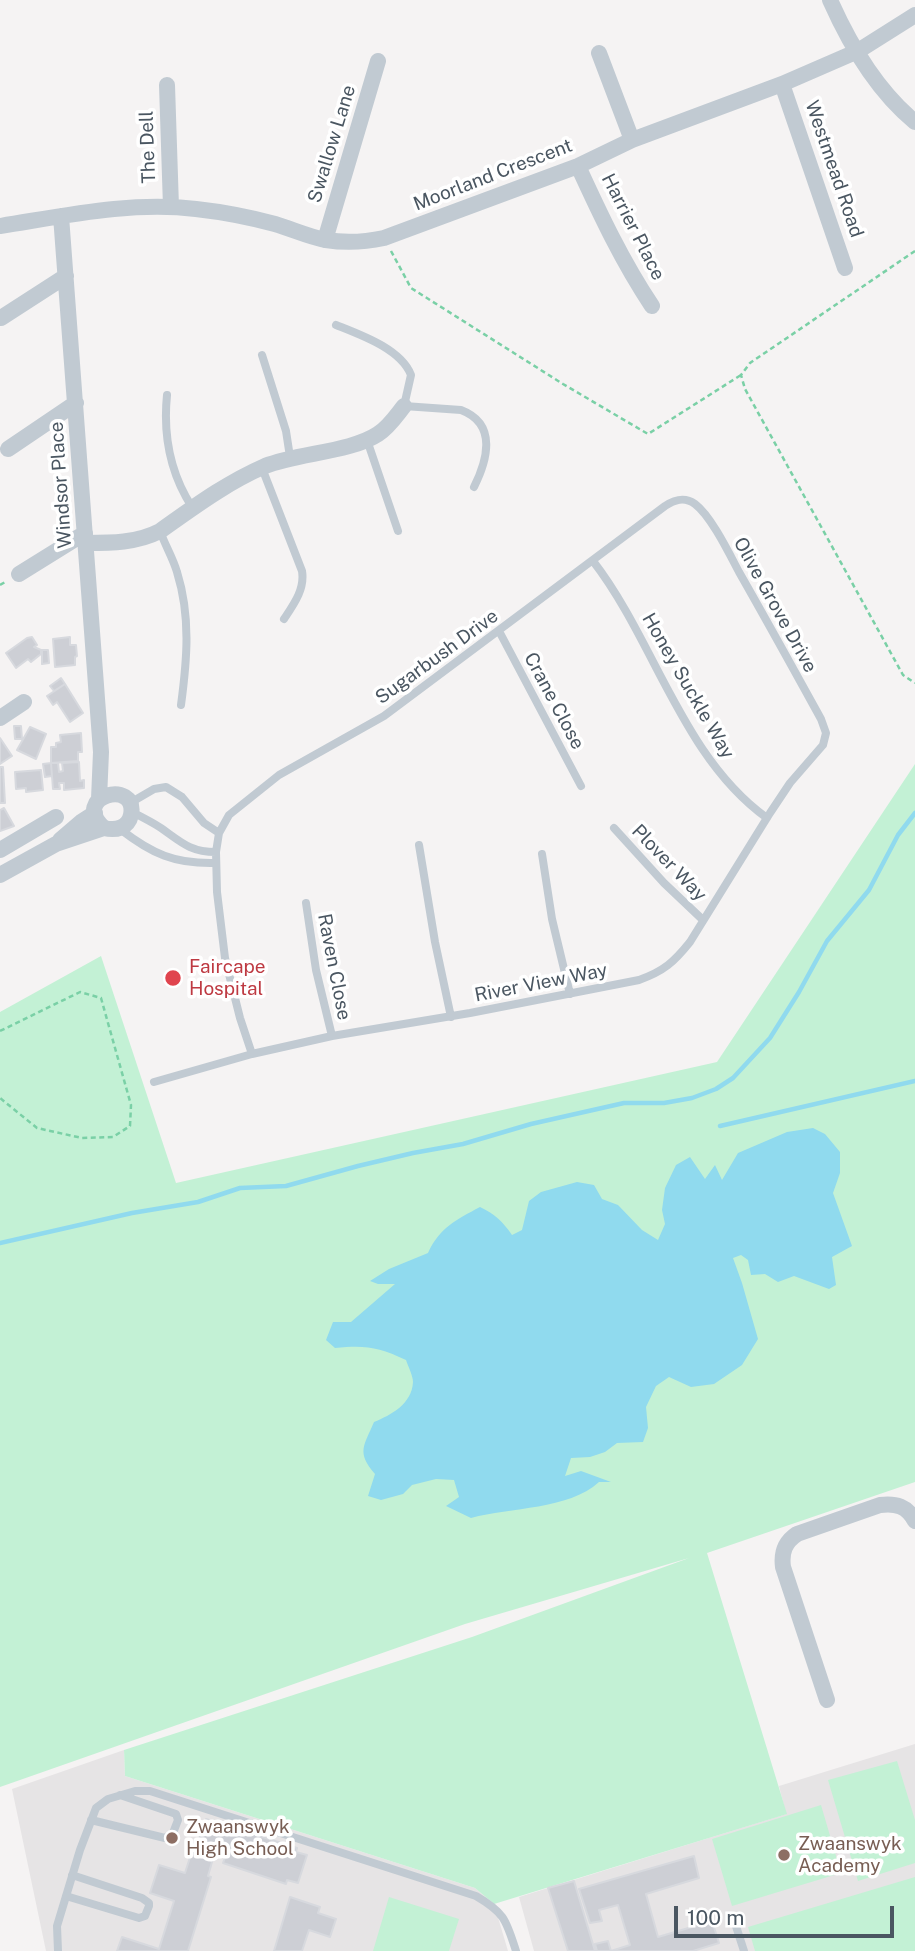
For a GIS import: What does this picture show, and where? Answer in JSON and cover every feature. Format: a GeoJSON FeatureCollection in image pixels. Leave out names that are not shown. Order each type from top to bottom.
{"type":"FeatureCollection","features":[{"type":"Feature","properties":{"kind":"street"},"geometry":{"type":"LineString","coordinates":[[830,0],[840,22],[880,88],[915,122]]}},
{"type":"Feature","properties":{"kind":"street","name":"Moorland Crescent"},"geometry":{"type":"LineString","coordinates":[[0,226],[110,209],[171,207],[273,223],[325,240],[353,242],[384,238],[579,166],[632,140],[782,83],[858,51],[915,15]]}},
{"type":"Feature","properties":{"kind":"street"},"geometry":{"type":"LineString","coordinates":[[599,53],[632,140]]}},
{"type":"Feature","properties":{"kind":"street","name":"Swallow Lane"},"geometry":{"type":"LineString","coordinates":[[325,240],[379,61]]}},
{"type":"Feature","properties":{"kind":"street","name":"Westmead Road"},"geometry":{"type":"LineString","coordinates":[[782,83],[845,268]]}},
{"type":"Feature","properties":{"kind":"street","name":"The Dell"},"geometry":{"type":"LineString","coordinates":[[167,85],[171,207]]}},
{"type":"Feature","properties":{"kind":"street","name":"Harrier Place"},"geometry":{"type":"LineString","coordinates":[[579,166],[604,223],[652,306]]}},
{"type":"Feature","properties":{"kind":"street","name":"Windsor Place"},"geometry":{"type":"LineString","coordinates":[[61,216],[101,752],[97,806]]}},
{"type":"Feature","properties":{"kind":"street"},"geometry":{"type":"LineString","coordinates":[[1,318],[66,276]]}},
{"type":"Feature","properties":{"kind":"street"},"geometry":{"type":"LineString","coordinates":[[8,449],[76,403]]}},
{"type":"Feature","properties":{"kind":"street"},"geometry":{"type":"LineString","coordinates":[[19,575],[86,538],[139,540],[160,531],[218,490],[262,468],[290,457],[367,440],[391,423],[404,406]]}},
{"type":"Feature","properties":{"kind":"street"},"geometry":{"type":"LineString","coordinates":[[0,718],[24,702]]}},
{"type":"Feature","properties":{"kind":"street","name":"Windsor Place"},"geometry":{"type":"LineString","coordinates":[[101,752],[111,777],[128,803]]}},
{"type":"Feature","properties":{"kind":"street"},"geometry":{"type":"LineString","coordinates":[[0,875],[56,844],[97,806],[106,794],[114,793],[128,803],[126,825],[56,844]]}},
{"type":"Feature","properties":{"kind":"street"},"geometry":{"type":"LineString","coordinates":[[97,806],[97,822],[112,828]]}},
{"type":"Feature","properties":{"kind":"street"},"geometry":{"type":"LineString","coordinates":[[0,850],[56,817]]}},
{"type":"Feature","properties":{"kind":"street"},"geometry":{"type":"LineString","coordinates":[[827,1700],[783,1567],[782,1558],[787,1543],[797,1534],[880,1505],[899,1505],[907,1510],[915,1521]]}},
{"type":"Feature","properties":{"kind":"lane"},"geometry":{"type":"LineString","coordinates":[[336,325],[371,339],[404,363],[411,376],[404,406],[461,410],[478,423],[484,433],[487,453],[474,487]]}},
{"type":"Feature","properties":{"kind":"lane"},"geometry":{"type":"LineString","coordinates":[[262,355],[286,431],[290,457]]}},
{"type":"Feature","properties":{"kind":"lane"},"geometry":{"type":"LineString","coordinates":[[167,395],[167,445],[177,480],[192,507]]}},
{"type":"Feature","properties":{"kind":"lane"},"geometry":{"type":"LineString","coordinates":[[367,440],[398,531]]}},
{"type":"Feature","properties":{"kind":"lane"},"geometry":{"type":"LineString","coordinates":[[262,468],[303,577],[300,592],[284,619]]}},
{"type":"Feature","properties":{"kind":"lane","name":"Olive Grove Drive"},"geometry":{"type":"LineString","coordinates":[[674,501],[687,500],[694,503],[722,541],[824,726],[823,745]]}},
{"type":"Feature","properties":{"kind":"lane","name":"Sugarbush Drive"},"geometry":{"type":"LineString","coordinates":[[219,833],[229,815],[279,775],[384,716],[674,501]]}},
{"type":"Feature","properties":{"kind":"lane"},"geometry":{"type":"LineString","coordinates":[[160,531],[176,568],[186,612],[187,656],[181,705]]}},
{"type":"Feature","properties":{"kind":"lane","name":"Honey Suckle Way"},"geometry":{"type":"LineString","coordinates":[[593,561],[615,592],[705,751],[734,791],[766,818]]}},
{"type":"Feature","properties":{"kind":"lane","name":"Crane Close"},"geometry":{"type":"LineString","coordinates":[[499,631],[582,786]]}},
{"type":"Feature","properties":{"kind":"lane","name":"River View Way"},"geometry":{"type":"LineString","coordinates":[[154,1082],[252,1054],[332,1036],[451,1017],[639,980],[658,973],[675,961],[690,942],[766,818],[790,783],[823,745]]}},
{"type":"Feature","properties":{"kind":"lane"},"geometry":{"type":"LineString","coordinates":[[216,852],[201,852],[191,848],[128,803],[154,789],[166,787],[182,797],[204,823],[219,833],[215,863],[225,958],[252,1054]]}},
{"type":"Feature","properties":{"kind":"lane"},"geometry":{"type":"LineString","coordinates":[[112,828],[167,858],[215,863]]}},
{"type":"Feature","properties":{"kind":"lane","name":"Plover Way"},"geometry":{"type":"LineString","coordinates":[[614,828],[664,883],[703,920]]}},
{"type":"Feature","properties":{"kind":"lane"},"geometry":{"type":"LineString","coordinates":[[419,845],[451,1017]]}},
{"type":"Feature","properties":{"kind":"lane"},"geometry":{"type":"LineString","coordinates":[[542,854],[552,919],[570,994]]}},
{"type":"Feature","properties":{"kind":"lane","name":"Raven Close"},"geometry":{"type":"LineString","coordinates":[[306,903],[316,970],[332,1036]]}},
{"type":"Feature","properties":{"kind":"lane"},"geometry":{"type":"LineString","coordinates":[[58,1951],[57,1926],[96,1808],[108,1799],[120,1795],[150,1791],[464,1891],[488,1903],[506,1920],[516,1951]]}},
{"type":"Feature","properties":{"kind":"lane"},"geometry":{"type":"LineString","coordinates":[[90,1820],[165,1838],[173,1833],[179,1818],[176,1814],[120,1795]]}},
{"type":"Feature","properties":{"kind":"lane"},"geometry":{"type":"LineString","coordinates":[[66,1896],[139,1918],[145,1916],[149,1906],[142,1898],[72,1875]]}},
{"type":"Feature","properties":{"kind":"lane"},"geometry":{"type":"LineString","coordinates":[[733,1917],[744,1951]]}},
{"type":"Feature","properties":{"kind":"path"},"geometry":{"type":"LineString","coordinates":[[384,238],[411,288],[648,434],[741,374],[750,363],[915,251]]}},
{"type":"Feature","properties":{"kind":"path"},"geometry":{"type":"LineString","coordinates":[[741,374],[745,389],[904,675],[915,683]]}},
{"type":"Feature","properties":{"kind":"path"},"geometry":{"type":"LineString","coordinates":[[0,1031],[80,992],[101,998],[131,1105],[131,1126],[113,1137],[82,1138],[37,1128],[0,1098]]}},
{"type":"Feature","properties":{"kind":"shaded area","name":"Zwaanswyk Academy"},"geometry":{"type":"Polygon","coordinates":[[[915,1744],[915,1951],[534,1951],[519,1897],[786,1814],[779,1786],[915,1744]]]}},
{"type":"Feature","properties":{"kind":"shaded area","name":"Zwaanswyk High School"},"geometry":{"type":"Polygon","coordinates":[[[124,1750],[125,1776],[475,1888],[494,1904],[508,1951],[46,1951],[12,1789],[124,1750]]]}},
{"type":"Feature","properties":{"kind":"green space"},"geometry":{"type":"Polygon","coordinates":[[[915,764],[915,1482],[707,1553],[787,1814],[494,1904],[475,1888],[125,1776],[124,1750],[472,1637],[689,1558],[465,1624],[0,1787],[0,1012],[101,956],[176,1183],[717,1062],[915,764]]]}},
{"type":"Feature","properties":{"kind":"green space"},"geometry":{"type":"Polygon","coordinates":[[[897,1761],[915,1820],[915,1863],[858,1881],[828,1780],[897,1761]]]}},
{"type":"Feature","properties":{"kind":"green space"},"geometry":{"type":"Polygon","coordinates":[[[821,1805],[841,1873],[732,1906],[712,1839],[821,1805]]]}},
{"type":"Feature","properties":{"kind":"green space"},"geometry":{"type":"Polygon","coordinates":[[[915,1877],[915,1951],[755,1951],[748,1927],[915,1877]]]}},
{"type":"Feature","properties":{"kind":"green space"},"geometry":{"type":"Polygon","coordinates":[[[389,1897],[459,1919],[449,1951],[373,1951],[389,1897]]]}},
{"type":"Feature","properties":{"kind":"water"},"geometry":{"type":"Polygon","coordinates":[[[813,1128],[825,1134],[840,1152],[840,1173],[833,1193],[852,1246],[832,1257],[836,1285],[829,1289],[794,1276],[778,1282],[765,1274],[751,1275],[748,1260],[741,1255],[733,1258],[758,1339],[742,1365],[714,1384],[691,1387],[669,1377],[656,1386],[646,1407],[648,1428],[643,1442],[617,1443],[605,1452],[590,1457],[571,1458],[565,1476],[581,1471],[611,1482],[599,1482],[572,1498],[555,1503],[471,1518],[446,1506],[459,1497],[454,1480],[436,1479],[412,1485],[403,1494],[381,1500],[368,1496],[375,1474],[365,1460],[367,1437],[374,1422],[394,1412],[405,1402],[413,1382],[406,1360],[372,1348],[335,1348],[326,1340],[333,1322],[351,1322],[395,1284],[370,1281],[389,1269],[428,1253],[443,1230],[480,1207],[498,1219],[512,1235],[522,1230],[529,1201],[541,1192],[577,1182],[594,1185],[602,1199],[618,1205],[642,1230],[658,1240],[665,1224],[662,1210],[665,1188],[676,1165],[690,1157],[705,1179],[715,1165],[722,1180],[738,1153],[787,1132],[813,1128]]]}},
{"type":"Feature","properties":{"kind":"building"},"geometry":{"type":"Polygon","coordinates":[[[32,637],[37,645],[34,647],[41,650],[41,654],[16,668],[6,653],[32,637]]]}},
{"type":"Feature","properties":{"kind":"building"},"geometry":{"type":"Polygon","coordinates":[[[70,637],[70,645],[76,645],[75,665],[55,667],[53,639],[70,637]]]}},
{"type":"Feature","properties":{"kind":"building"},"geometry":{"type":"Polygon","coordinates":[[[42,650],[48,650],[49,663],[42,664],[42,650]]]}},
{"type":"Feature","properties":{"kind":"building"},"geometry":{"type":"Polygon","coordinates":[[[61,678],[65,684],[54,691],[50,686],[61,678]]]}},
{"type":"Feature","properties":{"kind":"building"},"geometry":{"type":"Polygon","coordinates":[[[65,684],[83,713],[70,722],[57,702],[53,705],[47,696],[65,684]]]}},
{"type":"Feature","properties":{"kind":"building"},"geometry":{"type":"Polygon","coordinates":[[[14,726],[21,726],[22,739],[15,739],[14,726]]]}},
{"type":"Feature","properties":{"kind":"building"},"geometry":{"type":"Polygon","coordinates":[[[30,727],[46,734],[36,759],[17,750],[30,727]]]}},
{"type":"Feature","properties":{"kind":"building"},"geometry":{"type":"Polygon","coordinates":[[[81,733],[82,752],[78,752],[78,761],[51,763],[51,747],[56,747],[56,743],[61,742],[60,735],[81,733]]]}},
{"type":"Feature","properties":{"kind":"building"},"geometry":{"type":"Polygon","coordinates":[[[0,738],[12,756],[0,764],[0,738]]]}},
{"type":"Feature","properties":{"kind":"building"},"geometry":{"type":"Polygon","coordinates":[[[79,762],[80,781],[84,780],[84,788],[64,790],[64,783],[59,783],[60,789],[53,789],[51,763],[58,763],[59,772],[63,771],[62,763],[79,762]]]}},
{"type":"Feature","properties":{"kind":"building"},"geometry":{"type":"Polygon","coordinates":[[[51,763],[52,776],[45,777],[43,764],[51,763]]]}},
{"type":"Feature","properties":{"kind":"building"},"geometry":{"type":"Polygon","coordinates":[[[0,767],[3,767],[5,803],[0,803],[0,767]]]}},
{"type":"Feature","properties":{"kind":"building"},"geometry":{"type":"Polygon","coordinates":[[[41,770],[43,790],[26,792],[26,788],[16,789],[15,772],[41,770]]]}},
{"type":"Feature","properties":{"kind":"building"},"geometry":{"type":"Polygon","coordinates":[[[4,808],[14,826],[0,831],[0,810],[4,808]]]}},
{"type":"Feature","properties":{"kind":"building"},"geometry":{"type":"Polygon","coordinates":[[[206,1819],[297,1848],[296,1852],[307,1855],[298,1883],[287,1880],[286,1884],[223,1863],[227,1852],[198,1843],[206,1819]]]}},
{"type":"Feature","properties":{"kind":"building"},"geometry":{"type":"Polygon","coordinates":[[[193,1848],[214,1855],[208,1876],[211,1877],[188,1951],[117,1951],[122,1937],[159,1949],[174,1901],[150,1893],[159,1865],[185,1873],[193,1848]]]}},
{"type":"Feature","properties":{"kind":"building"},"geometry":{"type":"Polygon","coordinates":[[[694,1856],[699,1878],[646,1894],[658,1937],[712,1921],[719,1943],[693,1951],[611,1951],[630,1945],[618,1905],[599,1910],[602,1921],[590,1923],[579,1889],[694,1856]]]}},
{"type":"Feature","properties":{"kind":"building"},"geometry":{"type":"Polygon","coordinates":[[[574,1881],[595,1951],[568,1951],[548,1888],[574,1881]]]}},
{"type":"Feature","properties":{"kind":"building"},"geometry":{"type":"Polygon","coordinates":[[[290,1897],[320,1907],[318,1913],[336,1919],[330,1937],[309,1930],[302,1951],[274,1951],[290,1897]]]}},
{"type":"Feature","properties":{"kind":"building"},"geometry":{"type":"Polygon","coordinates":[[[608,1941],[611,1951],[597,1951],[595,1944],[608,1941]]]}},
{"type":"Feature","properties":{"kind":"waterway"},"geometry":{"type":"LineString","coordinates":[[0,1243],[132,1213],[198,1202],[240,1188],[286,1186],[358,1166],[463,1144],[531,1124],[624,1103],[664,1103],[692,1098],[716,1089],[733,1078],[770,1038],[827,941],[869,890],[898,835],[915,813]]}},
{"type":"Feature","properties":{"kind":"waterway"},"geometry":{"type":"LineString","coordinates":[[720,1126],[915,1081]]}},
{"type":"Feature","properties":{"kind":"place","name":"Faircape Hospital"},"geometry":{"type":"Point","coordinates":[173,978]}},
{"type":"Feature","properties":{"kind":"place","name":"Zwaanswyk High School"},"geometry":{"type":"Point","coordinates":[172,1838]}},
{"type":"Feature","properties":{"kind":"place","name":"Zwaanswyk Academy"},"geometry":{"type":"Point","coordinates":[784,1855]}}]}
